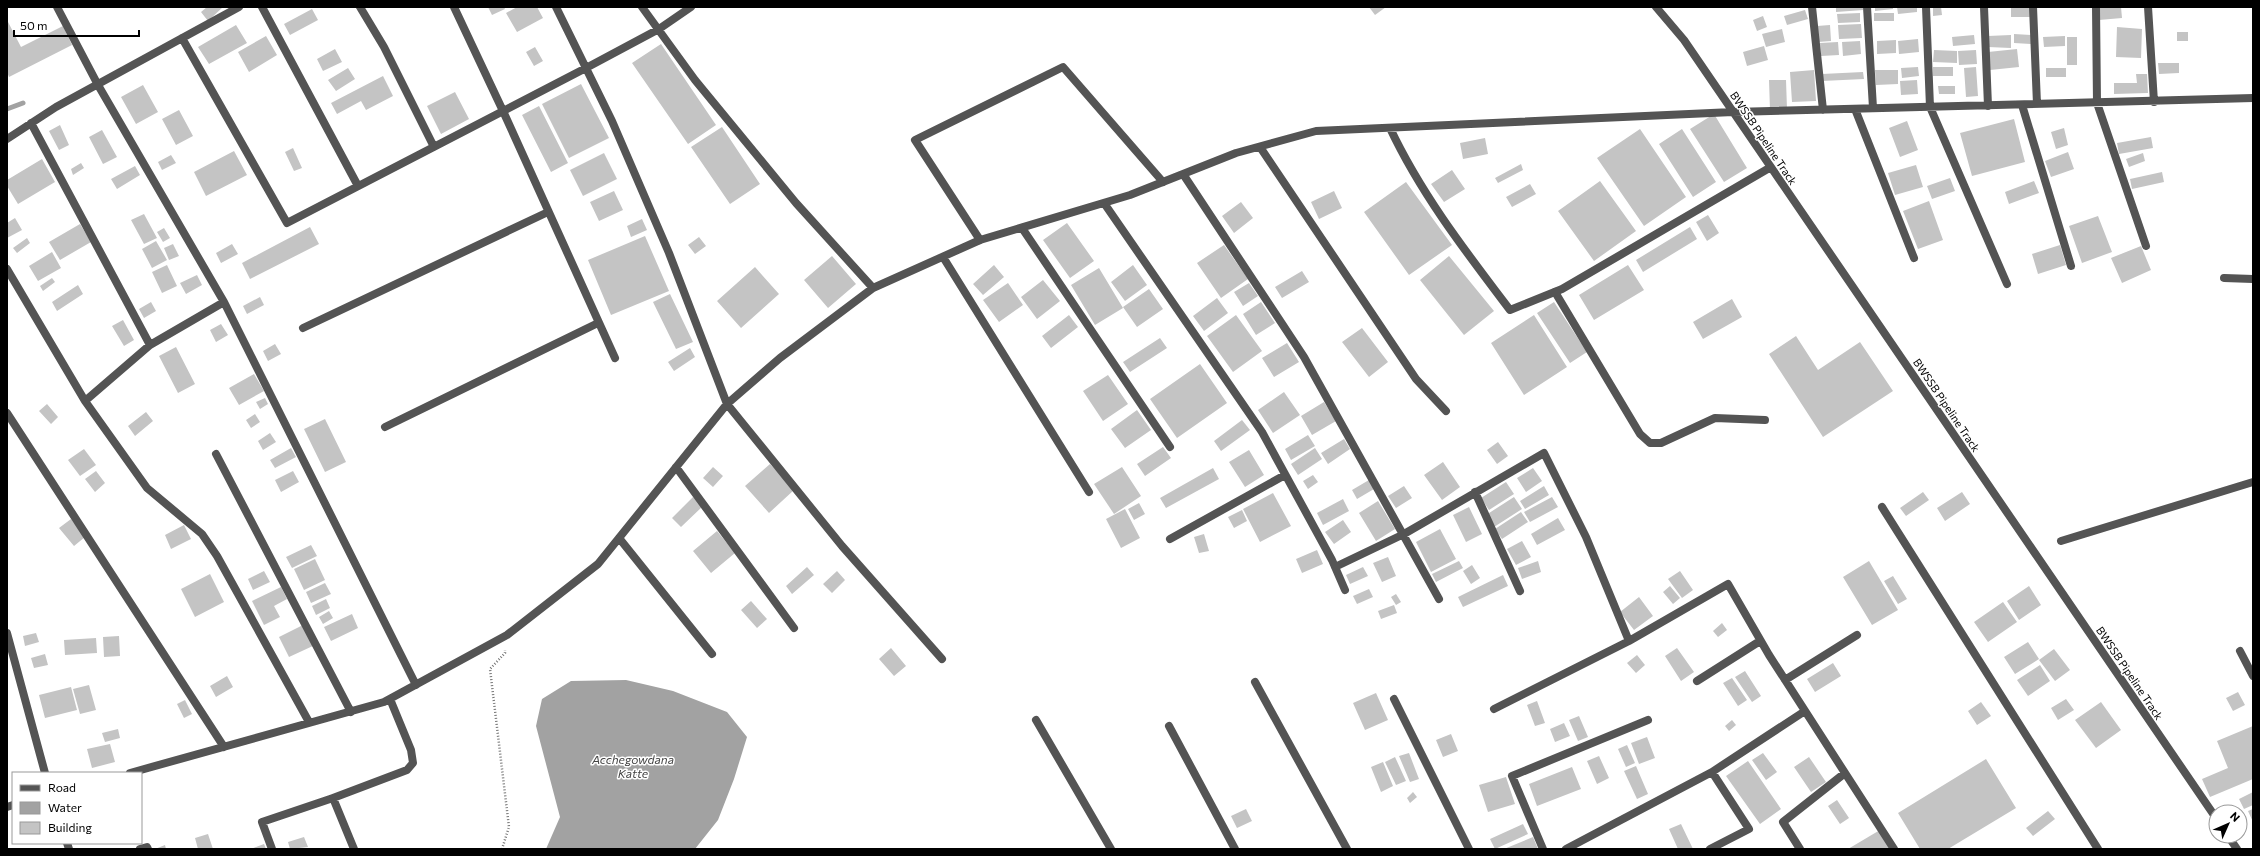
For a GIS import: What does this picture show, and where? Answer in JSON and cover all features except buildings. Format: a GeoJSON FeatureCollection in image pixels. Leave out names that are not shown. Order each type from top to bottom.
{"type":"FeatureCollection","features":[{"type":"Feature","properties":{"kind":"street"},"geometry":{"type":"LineString","coordinates":[[57,7],[98,84],[224,302],[416,685]]}},
{"type":"Feature","properties":{"kind":"street"},"geometry":{"type":"LineString","coordinates":[[7,139],[31,123],[98,84],[239,7]]}},
{"type":"Feature","properties":{"kind":"street"},"geometry":{"type":"LineString","coordinates":[[262,7],[358,186]]}},
{"type":"Feature","properties":{"kind":"street"},"geometry":{"type":"LineString","coordinates":[[360,7],[384,47],[434,147]]}},
{"type":"Feature","properties":{"kind":"street"},"geometry":{"type":"LineString","coordinates":[[454,7],[615,358]]}},
{"type":"Feature","properties":{"kind":"street"},"geometry":{"type":"LineString","coordinates":[[556,7],[612,121],[669,252],[727,404],[842,546],[942,659]]}},
{"type":"Feature","properties":{"kind":"street"},"geometry":{"type":"LineString","coordinates":[[642,7],[695,80],[796,203],[873,288]]}},
{"type":"Feature","properties":{"kind":"street"},"geometry":{"type":"LineString","coordinates":[[182,38],[287,222],[586,68],[658,29],[692,7]]}},
{"type":"Feature","properties":{"kind":"street","name":"BWSSB Pipeline Track"},"geometry":{"type":"LineString","coordinates":[[1656,7],[1684,40],[2208,806]]}},
{"type":"Feature","properties":{"kind":"street"},"geometry":{"type":"LineString","coordinates":[[1812,7],[1823,110]]}},
{"type":"Feature","properties":{"kind":"street"},"geometry":{"type":"LineString","coordinates":[[1867,7],[1873,108]]}},
{"type":"Feature","properties":{"kind":"street"},"geometry":{"type":"LineString","coordinates":[[1926,7],[1930,107],[2008,284]]}},
{"type":"Feature","properties":{"kind":"street"},"geometry":{"type":"LineString","coordinates":[[1984,7],[1988,106]]}},
{"type":"Feature","properties":{"kind":"street"},"geometry":{"type":"LineString","coordinates":[[2033,7],[2037,104]]}},
{"type":"Feature","properties":{"kind":"street"},"geometry":{"type":"LineString","coordinates":[[2096,7],[2098,103],[2146,246]]}},
{"type":"Feature","properties":{"kind":"street"},"geometry":{"type":"LineString","coordinates":[[2148,7],[2154,102]]}},
{"type":"Feature","properties":{"kind":"street"},"geometry":{"type":"LineString","coordinates":[[980,240],[915,140],[1063,67],[1164,182]]}},
{"type":"Feature","properties":{"kind":"street"},"geometry":{"type":"LineString","coordinates":[[134,772],[309,722],[351,712],[390,699],[507,635],[598,564],[727,404],[780,358],[873,288],[980,240],[1104,203],[1164,182],[1236,153],[1316,131],[1733,112],[2154,102],[2253,98]]}},
{"type":"Feature","properties":{"kind":"street"},"geometry":{"type":"LineString","coordinates":[[2022,105],[2071,266]]}},
{"type":"Feature","properties":{"kind":"street"},"geometry":{"type":"LineString","coordinates":[[1855,109],[1914,258]]}},
{"type":"Feature","properties":{"kind":"street"},"geometry":{"type":"LineString","coordinates":[[31,123],[150,345]]}},
{"type":"Feature","properties":{"kind":"street"},"geometry":{"type":"LineString","coordinates":[[1390,128],[1406,162],[1461,246],[1510,310],[1555,292],[1771,167]]}},
{"type":"Feature","properties":{"kind":"street"},"geometry":{"type":"LineString","coordinates":[[1260,147],[1416,379],[1446,411]]}},
{"type":"Feature","properties":{"kind":"street"},"geometry":{"type":"LineString","coordinates":[[1183,174],[1304,357],[1439,599]]}},
{"type":"Feature","properties":{"kind":"street"},"geometry":{"type":"LineString","coordinates":[[1104,203],[1262,432],[1335,567],[1345,590]]}},
{"type":"Feature","properties":{"kind":"street"},"geometry":{"type":"LineString","coordinates":[[302,328],[548,212]]}},
{"type":"Feature","properties":{"kind":"street"},"geometry":{"type":"LineString","coordinates":[[1022,228],[1170,447]]}},
{"type":"Feature","properties":{"kind":"street"},"geometry":{"type":"LineString","coordinates":[[943,257],[1090,492]]}},
{"type":"Feature","properties":{"kind":"street"},"geometry":{"type":"LineString","coordinates":[[7,269],[85,401],[147,488],[202,534],[217,556],[309,722]]}},
{"type":"Feature","properties":{"kind":"street"},"geometry":{"type":"LineString","coordinates":[[2224,278],[2253,279]]}},
{"type":"Feature","properties":{"kind":"street"},"geometry":{"type":"LineString","coordinates":[[1555,292],[1640,434],[1650,443],[1661,443],[1715,418],[1765,420]]}},
{"type":"Feature","properties":{"kind":"street"},"geometry":{"type":"LineString","coordinates":[[85,401],[150,345],[224,302]]}},
{"type":"Feature","properties":{"kind":"street"},"geometry":{"type":"LineString","coordinates":[[385,427],[598,323]]}},
{"type":"Feature","properties":{"kind":"street"},"geometry":{"type":"LineString","coordinates":[[7,413],[224,747]]}},
{"type":"Feature","properties":{"kind":"street"},"geometry":{"type":"LineString","coordinates":[[216,454],[351,712]]}},
{"type":"Feature","properties":{"kind":"street"},"geometry":{"type":"LineString","coordinates":[[1335,567],[1404,534],[1544,454],[1586,537],[1629,641]]}},
{"type":"Feature","properties":{"kind":"street"},"geometry":{"type":"LineString","coordinates":[[676,467],[794,628]]}},
{"type":"Feature","properties":{"kind":"street"},"geometry":{"type":"LineString","coordinates":[[1170,539],[1285,475]]}},
{"type":"Feature","properties":{"kind":"street"},"geometry":{"type":"LineString","coordinates":[[2061,541],[2253,482]]}},
{"type":"Feature","properties":{"kind":"street"},"geometry":{"type":"LineString","coordinates":[[1476,492],[1520,591]]}},
{"type":"Feature","properties":{"kind":"street"},"geometry":{"type":"LineString","coordinates":[[1882,507],[2098,849]]}},
{"type":"Feature","properties":{"kind":"street"},"geometry":{"type":"LineString","coordinates":[[619,538],[712,654]]}},
{"type":"Feature","properties":{"kind":"street"},"geometry":{"type":"LineString","coordinates":[[1494,709],[1629,641],[1728,584],[1760,641],[1894,849]]}},
{"type":"Feature","properties":{"kind":"street"},"geometry":{"type":"LineString","coordinates":[[7,632],[45,772]]}},
{"type":"Feature","properties":{"kind":"street"},"geometry":{"type":"LineString","coordinates":[[1785,680],[1857,635]]}},
{"type":"Feature","properties":{"kind":"street"},"geometry":{"type":"LineString","coordinates":[[1697,681],[1760,641]]}},
{"type":"Feature","properties":{"kind":"street"},"geometry":{"type":"LineString","coordinates":[[2240,651],[2253,676]]}},
{"type":"Feature","properties":{"kind":"street"},"geometry":{"type":"LineString","coordinates":[[1255,682],[1347,849]]}},
{"type":"Feature","properties":{"kind":"street"},"geometry":{"type":"LineString","coordinates":[[272,849],[262,822],[334,798],[407,770],[413,764],[411,750],[390,699]]}},
{"type":"Feature","properties":{"kind":"street"},"geometry":{"type":"LineString","coordinates":[[1394,699],[1469,849]]}},
{"type":"Feature","properties":{"kind":"street"},"geometry":{"type":"LineString","coordinates":[[1566,849],[1712,772],[1805,711]]}},
{"type":"Feature","properties":{"kind":"street"},"geometry":{"type":"LineString","coordinates":[[1036,720],[1111,849]]}},
{"type":"Feature","properties":{"kind":"street"},"geometry":{"type":"LineString","coordinates":[[1543,849],[1512,776],[1648,720]]}},
{"type":"Feature","properties":{"kind":"street"},"geometry":{"type":"LineString","coordinates":[[1169,726],[1235,849]]}},
{"type":"Feature","properties":{"kind":"street"},"geometry":{"type":"LineString","coordinates":[[1710,849],[1749,829],[1712,772]]}},
{"type":"Feature","properties":{"kind":"street"},"geometry":{"type":"LineString","coordinates":[[1800,849],[1783,822],[1845,773]]}},
{"type":"Feature","properties":{"kind":"street"},"geometry":{"type":"LineString","coordinates":[[334,798],[354,849]]}},
{"type":"Feature","properties":{"kind":"street"},"geometry":{"type":"LineString","coordinates":[[140,849],[147,847],[148,849]]}},
{"type":"Feature","properties":{"kind":"path"},"geometry":{"type":"LineString","coordinates":[[502,849],[509,827],[490,669],[505,653],[507,635]]}},
{"type":"Feature","properties":{"kind":"water","name":"Acchegowdana Katte"},"geometry":{"type":"Polygon","coordinates":[[[626,680],[673,691],[727,712],[747,737],[734,779],[718,820],[695,849],[546,849],[560,817],[536,726],[542,699],[571,681],[626,680]]]}},
{"type":"Feature","properties":{"kind":"waterway"},"geometry":{"type":"LineString","coordinates":[[7,109],[23,103]]}}]}
